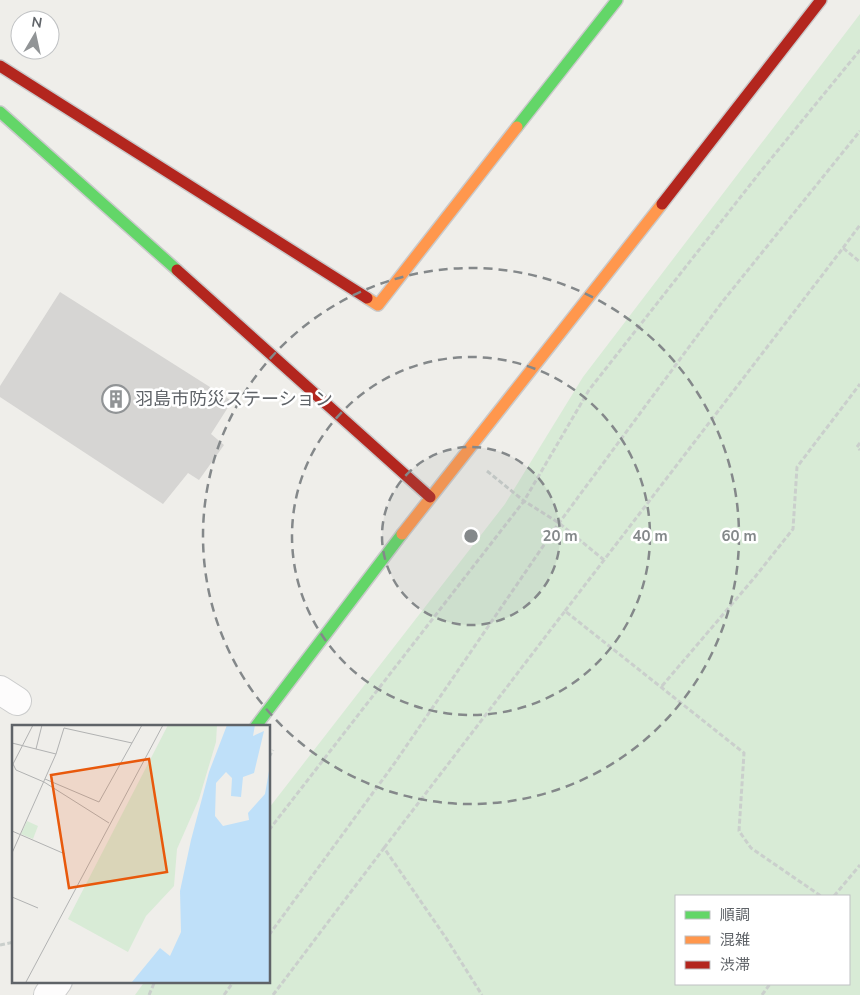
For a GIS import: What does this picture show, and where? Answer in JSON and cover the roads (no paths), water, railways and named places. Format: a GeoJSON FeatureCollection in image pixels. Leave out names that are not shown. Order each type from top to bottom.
{"type":"FeatureCollection","features":[{"type":"Feature","properties":{"kind":"street"},"geometry":{"type":"LineString","coordinates":[[0,66],[378,305],[617,0]]}},
{"type":"Feature","properties":{"kind":"street"},"geometry":{"type":"LineString","coordinates":[[257,725],[430,497],[821,0]]}},
{"type":"Feature","properties":{"kind":"street"},"geometry":{"type":"LineString","coordinates":[[0,112],[430,497]]}},
{"type":"Feature","properties":{"kind":"street"},"geometry":{"type":"LineString","coordinates":[[48,995],[57,982]]}},
{"type":"Feature","properties":{"kind":"place","name":"羽島市防災ステーション"},"geometry":{"type":"Point","coordinates":[116,399]}}]}
